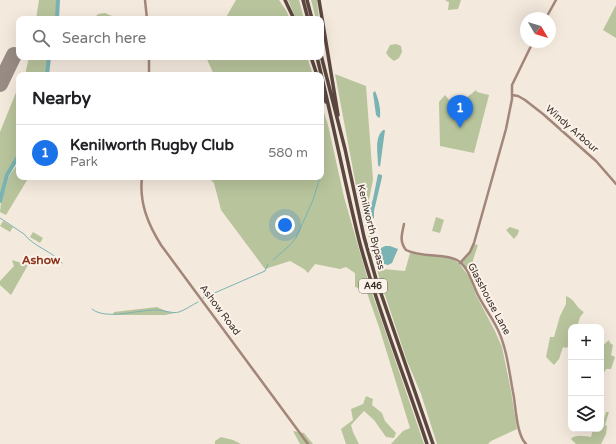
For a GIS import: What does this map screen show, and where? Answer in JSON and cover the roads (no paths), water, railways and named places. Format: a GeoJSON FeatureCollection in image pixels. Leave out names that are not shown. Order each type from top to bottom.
{"type":"FeatureCollection","features":[{"type":"Feature","properties":{"kind":"highway"},"geometry":{"type":"LineString","coordinates":[[285,0],[293,16]]}},
{"type":"Feature","properties":{"kind":"highway"},"geometry":{"type":"LineString","coordinates":[[303,0],[307,16]]}},
{"type":"Feature","properties":{"kind":"highway"},"geometry":{"type":"LineString","coordinates":[[307,0],[311,16]]}},
{"type":"Feature","properties":{"kind":"highway"},"geometry":{"type":"LineString","coordinates":[[319,0],[322,16]]}},
{"type":"Feature","properties":{"kind":"highway"},"geometry":{"type":"LineString","coordinates":[[324,30],[341,134]]}},
{"type":"Feature","properties":{"kind":"highway"},"geometry":{"type":"LineString","coordinates":[[312,60],[316,72]]}},
{"type":"Feature","properties":{"kind":"highway","name":"Kenilworth Bypass"},"geometry":{"type":"LineString","coordinates":[[318,60],[321,72]]}},
{"type":"Feature","properties":{"kind":"highway","name":"Kenilworth Bypass"},"geometry":{"type":"LineString","coordinates":[[322,60],[341,134],[364,237],[376,279],[433,444]]}},
{"type":"Feature","properties":{"kind":"highway","name":"Kenilworth Bypass"},"geometry":{"type":"LineString","coordinates":[[324,86],[359,241],[380,308],[427,444]]}},
{"type":"Feature","properties":{"kind":"highway"},"geometry":{"type":"LineString","coordinates":[[324,96],[333,124]]}},
{"type":"Feature","properties":{"kind":"street"},"geometry":{"type":"LineString","coordinates":[[145,0],[147,16]]}},
{"type":"Feature","properties":{"kind":"street"},"geometry":{"type":"LineString","coordinates":[[549,12],[556,0]]}},
{"type":"Feature","properties":{"kind":"street","name":"Glasshouse Lane"},"geometry":{"type":"LineString","coordinates":[[526,444],[520,434],[503,342],[471,278],[460,263],[470,252],[474,243],[506,129],[513,80],[530,48]]}},
{"type":"Feature","properties":{"kind":"street"},"geometry":{"type":"LineString","coordinates":[[149,60],[149,72]]}},
{"type":"Feature","properties":{"kind":"street","name":"Windy Arbour"},"geometry":{"type":"LineString","coordinates":[[512,95],[518,96],[532,105],[596,161],[616,184]]}},
{"type":"Feature","properties":{"kind":"street","name":"Ashow Road"},"geometry":{"type":"LineString","coordinates":[[142,180],[142,205],[152,231],[308,444]]}},
{"type":"Feature","properties":{"kind":"street"},"geometry":{"type":"LineString","coordinates":[[404,224],[401,242],[406,250],[428,256],[453,258],[460,263]]}},
{"type":"Feature","properties":{"kind":"water"},"geometry":{"type":"Polygon","coordinates":[[[375,91],[380,107],[379,118],[376,115],[373,93],[375,91]]]}},
{"type":"Feature","properties":{"kind":"water"},"geometry":{"type":"Polygon","coordinates":[[[385,130],[380,167],[378,165],[377,142],[380,133],[385,130]]]}},
{"type":"Feature","properties":{"kind":"water"},"geometry":{"type":"Polygon","coordinates":[[[378,174],[382,175],[382,177],[374,211],[374,218],[372,219],[369,217],[369,211],[378,174]]]}},
{"type":"Feature","properties":{"kind":"water"},"geometry":{"type":"Polygon","coordinates":[[[385,246],[398,249],[392,263],[388,265],[384,264],[380,250],[385,246]]]}},
{"type":"Feature","properties":{"kind":"waterway"},"geometry":{"type":"LineString","coordinates":[[57,16],[58,0]]}},
{"type":"Feature","properties":{"kind":"waterway"},"geometry":{"type":"LineString","coordinates":[[47,72],[49,60]]}},
{"type":"Feature","properties":{"kind":"waterway"},"geometry":{"type":"LineString","coordinates":[[0,201],[7,175],[16,160]]}},
{"type":"Feature","properties":{"kind":"waterway"},"geometry":{"type":"LineString","coordinates":[[273,260],[296,238],[313,200],[319,180]]}},
{"type":"Feature","properties":{"kind":"waterway"},"geometry":{"type":"LineString","coordinates":[[0,218],[62,263]]}},
{"type":"Feature","properties":{"kind":"waterway"},"geometry":{"type":"LineString","coordinates":[[203,298],[265,271],[268,264]]}},
{"type":"Feature","properties":{"kind":"waterway"},"geometry":{"type":"LineString","coordinates":[[92,309],[106,314],[123,314],[150,310],[179,312],[198,302]]}},
{"type":"Feature","properties":{"kind":"place","name":"Kenilworth Rugby Club"},"geometry":{"type":"Point","coordinates":[460,128]}},
{"type":"Feature","properties":{"kind":"district","name":"Ashow"},"geometry":{"type":"Point","coordinates":[41,260]}}]}
